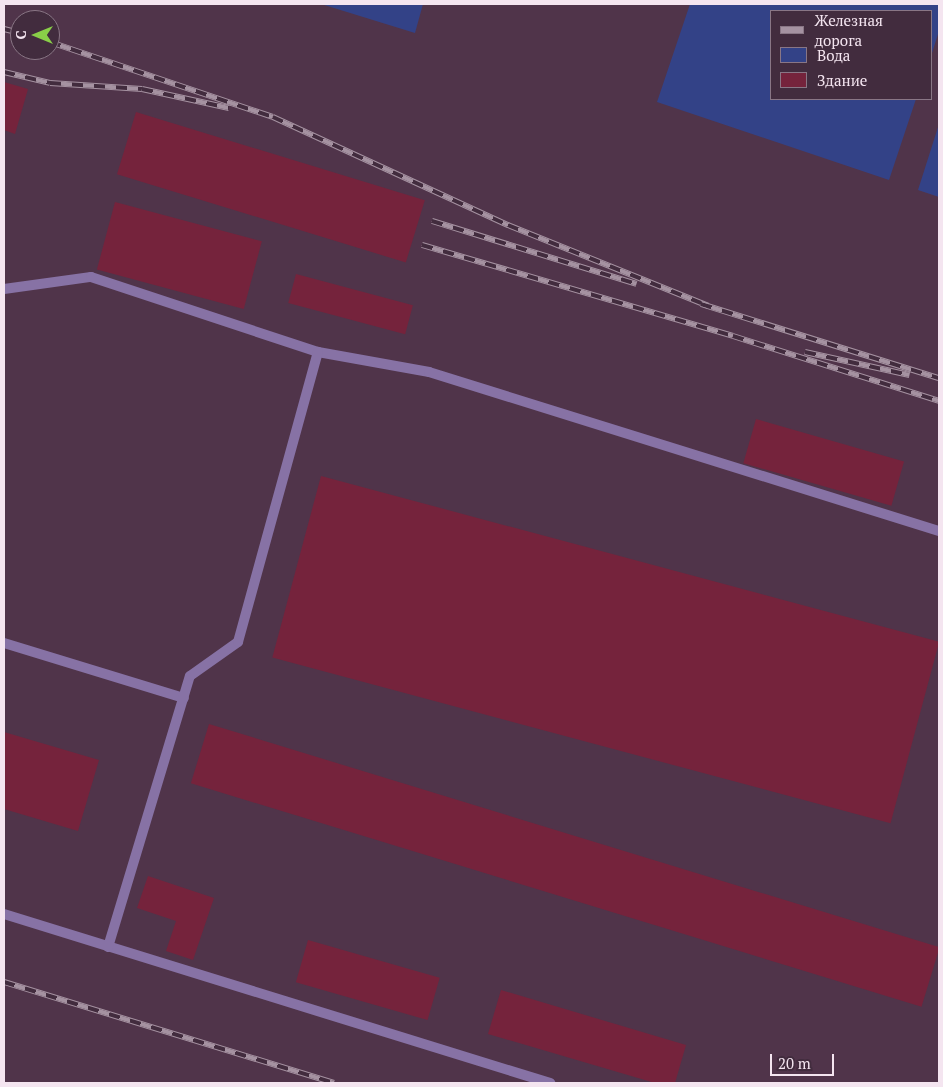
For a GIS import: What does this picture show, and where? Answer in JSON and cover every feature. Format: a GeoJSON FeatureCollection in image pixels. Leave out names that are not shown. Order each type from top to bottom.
{"type":"FeatureCollection","features":[{"type":"Feature","properties":{"kind":"lane"},"geometry":{"type":"LineString","coordinates":[[4,289],[91,277],[318,352],[429,372],[939,532]]}},
{"type":"Feature","properties":{"kind":"lane"},"geometry":{"type":"LineString","coordinates":[[108,947],[190,676],[238,642],[318,352]]}},
{"type":"Feature","properties":{"kind":"lane"},"geometry":{"type":"LineString","coordinates":[[4,643],[184,698]]}},
{"type":"Feature","properties":{"kind":"lane"},"geometry":{"type":"LineString","coordinates":[[4,914],[550,1083]]}},
{"type":"Feature","properties":{"kind":"shaded area"},"geometry":{"type":"Polygon","coordinates":[[[4,4],[939,4],[939,1083],[4,1083],[4,4]]]}},
{"type":"Feature","properties":{"kind":"water"},"geometry":{"type":"Polygon","coordinates":[[[321,4],[423,4],[415,33],[321,4]]]}},
{"type":"Feature","properties":{"kind":"water"},"geometry":{"type":"Polygon","coordinates":[[[690,4],[939,4],[939,31],[933,50],[933,10],[770,10],[770,100],[916,100],[889,180],[657,102],[690,4]]]}},
{"type":"Feature","properties":{"kind":"water"},"geometry":{"type":"Polygon","coordinates":[[[939,124],[939,197],[918,190],[939,124]]]}},
{"type":"Feature","properties":{"kind":"building"},"geometry":{"type":"Polygon","coordinates":[[[4,82],[28,89],[15,134],[4,130],[4,82]]]}},
{"type":"Feature","properties":{"kind":"building"},"geometry":{"type":"Polygon","coordinates":[[[136,112],[425,200],[406,262],[117,174],[136,112]]]}},
{"type":"Feature","properties":{"kind":"building"},"geometry":{"type":"Polygon","coordinates":[[[115,202],[262,241],[244,309],[97,270],[115,202]]]}},
{"type":"Feature","properties":{"kind":"building"},"geometry":{"type":"Polygon","coordinates":[[[296,274],[413,305],[405,334],[288,303],[296,274]]]}},
{"type":"Feature","properties":{"kind":"building"},"geometry":{"type":"Polygon","coordinates":[[[756,419],[904,461],[891,506],[743,463],[756,419]]]}},
{"type":"Feature","properties":{"kind":"building"},"geometry":{"type":"Polygon","coordinates":[[[321,476],[939,642],[891,823],[272,658],[321,476]]]}},
{"type":"Feature","properties":{"kind":"building"},"geometry":{"type":"Polygon","coordinates":[[[209,724],[939,947],[921,1007],[191,783],[209,724]]]}},
{"type":"Feature","properties":{"kind":"building"},"geometry":{"type":"Polygon","coordinates":[[[4,732],[99,760],[78,831],[4,809],[4,732]]]}},
{"type":"Feature","properties":{"kind":"building"},"geometry":{"type":"Polygon","coordinates":[[[148,876],[214,898],[193,960],[166,951],[176,921],[137,908],[148,876]]]}},
{"type":"Feature","properties":{"kind":"building"},"geometry":{"type":"Polygon","coordinates":[[[308,940],[440,978],[428,1020],[296,982],[308,940]]]}},
{"type":"Feature","properties":{"kind":"building"},"geometry":{"type":"Polygon","coordinates":[[[501,990],[686,1045],[675,1083],[655,1083],[488,1034],[501,990]]]}},
{"type":"Feature","properties":{"kind":"railway"},"geometry":{"type":"LineString","coordinates":[[4,29],[10,30]]}},
{"type":"Feature","properties":{"kind":"railway"},"geometry":{"type":"LineString","coordinates":[[60,45],[273,117],[508,225],[708,306]]}},
{"type":"Feature","properties":{"kind":"railway"},"geometry":{"type":"LineString","coordinates":[[4,72],[50,83],[142,89],[229,108]]}},
{"type":"Feature","properties":{"kind":"railway"},"geometry":{"type":"LineString","coordinates":[[432,221],[637,284]]}},
{"type":"Feature","properties":{"kind":"railway"},"geometry":{"type":"LineString","coordinates":[[422,245],[733,336],[939,401]]}},
{"type":"Feature","properties":{"kind":"railway"},"geometry":{"type":"LineString","coordinates":[[701,304],[939,378]]}},
{"type":"Feature","properties":{"kind":"railway"},"geometry":{"type":"LineString","coordinates":[[805,352],[910,375]]}},
{"type":"Feature","properties":{"kind":"railway"},"geometry":{"type":"LineString","coordinates":[[4,982],[334,1083]]}}]}
